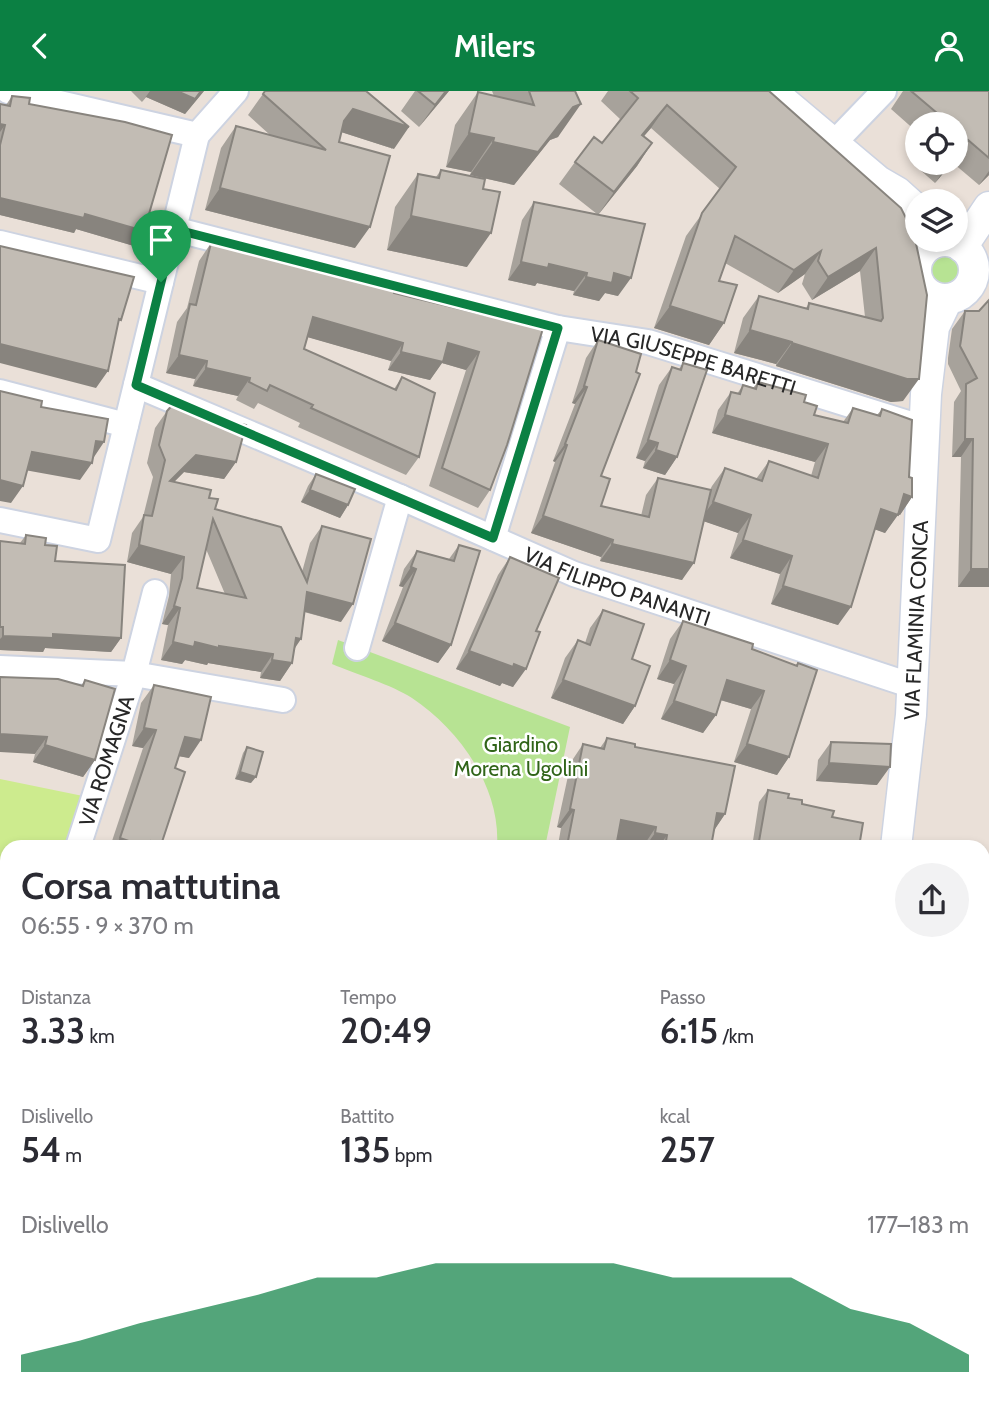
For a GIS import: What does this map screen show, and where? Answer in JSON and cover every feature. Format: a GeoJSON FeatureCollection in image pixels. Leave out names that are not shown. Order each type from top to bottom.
{"type":"FeatureCollection","features":[{"type":"Feature","properties":{"kind":"street"},"geometry":{"type":"LineString","coordinates":[[8,91],[197,135]]}},
{"type":"Feature","properties":{"kind":"street"},"geometry":{"type":"LineString","coordinates":[[0,520],[98,540],[197,135],[236,91]]}},
{"type":"Feature","properties":{"kind":"street"},"geometry":{"type":"LineString","coordinates":[[771,91],[878,181],[905,199]]}},
{"type":"Feature","properties":{"kind":"street"},"geometry":{"type":"LineString","coordinates":[[833,144],[884,91]]}},
{"type":"Feature","properties":{"kind":"street"},"geometry":{"type":"LineString","coordinates":[[878,181],[880,200],[906,229],[916,246],[917,280],[929,295],[968,293],[974,265],[972,258],[964,252]]}},
{"type":"Feature","properties":{"kind":"street"},"geometry":{"type":"LineString","coordinates":[[968,228],[989,207]]}},
{"type":"Feature","properties":{"kind":"street","name":"VIA GIUSEPPE BARETTI"},"geometry":{"type":"LineString","coordinates":[[174,229],[558,328],[648,342],[925,428]]}},
{"type":"Feature","properties":{"kind":"street"},"geometry":{"type":"LineString","coordinates":[[0,243],[161,282]]}},
{"type":"Feature","properties":{"kind":"street"},"geometry":{"type":"LineString","coordinates":[[916,266],[924,252]]}},
{"type":"Feature","properties":{"kind":"street","name":"VIA FLAMINIA CONCA"},"geometry":{"type":"LineString","coordinates":[[916,266],[919,342],[926,394]]}},
{"type":"Feature","properties":{"kind":"street","name":"VIA FLAMINIA CONCA"},"geometry":{"type":"LineString","coordinates":[[897,840],[913,686],[926,394],[934,327],[968,293]]}},
{"type":"Feature","properties":{"kind":"street"},"geometry":{"type":"LineString","coordinates":[[493,538],[558,328]]}},
{"type":"Feature","properties":{"kind":"street","name":"VIA FILIPPO PANANTI"},"geometry":{"type":"LineString","coordinates":[[136,385],[573,574],[913,686]]}},
{"type":"Feature","properties":{"kind":"street"},"geometry":{"type":"LineString","coordinates":[[0,392],[126,425]]}},
{"type":"Feature","properties":{"kind":"street"},"geometry":{"type":"LineString","coordinates":[[358,648],[400,497]]}},
{"type":"Feature","properties":{"kind":"street","name":"VIA ROMAGNA"},"geometry":{"type":"LineString","coordinates":[[80,840],[134,674],[155,592]]}},
{"type":"Feature","properties":{"kind":"street","name":"VIA ROMAGNA"},"geometry":{"type":"LineString","coordinates":[[0,667],[134,674],[283,700]]}},
{"type":"Feature","properties":{"kind":"green space"},"geometry":{"type":"Polygon","coordinates":[[[938,253],[952,253],[962,263],[962,277],[952,287],[938,287],[928,277],[928,263],[938,253]]]}},
{"type":"Feature","properties":{"kind":"green space","name":"Giardino Morena Ugolini"},"geometry":{"type":"Polygon","coordinates":[[[338,640],[570,727],[546,840],[497,840],[492,803],[485,782],[474,762],[446,726],[404,693],[332,664],[338,640]]]}},
{"type":"Feature","properties":{"kind":"green space"},"geometry":{"type":"Polygon","coordinates":[[[0,779],[83,796],[70,840],[0,840],[0,779]]]}},
{"type":"Feature","properties":{"kind":"building"},"geometry":{"type":"Polygon","coordinates":[[[177,91],[201,91],[195,99],[177,91]]]}},
{"type":"Feature","properties":{"kind":"building"},"geometry":{"type":"Polygon","coordinates":[[[265,91],[366,91],[409,127],[353,109],[344,121],[339,142],[390,156],[370,227],[220,188],[236,126],[326,150],[263,94],[265,91]]]}},
{"type":"Feature","properties":{"kind":"building"},"geometry":{"type":"Polygon","coordinates":[[[418,91],[446,91],[435,105],[418,91]]]}},
{"type":"Feature","properties":{"kind":"building"},"geometry":{"type":"Polygon","coordinates":[[[529,91],[575,91],[581,104],[573,107],[538,152],[493,142],[494,138],[469,133],[478,92],[534,105],[529,91]]]}},
{"type":"Feature","properties":{"kind":"building"},"geometry":{"type":"Polygon","coordinates":[[[630,91],[769,91],[901,208],[905,216],[905,252],[918,252],[927,295],[919,379],[907,379],[750,330],[759,296],[808,309],[809,303],[881,321],[883,318],[876,248],[828,277],[818,261],[821,251],[794,270],[735,236],[719,281],[737,285],[724,323],[670,306],[702,213],[736,167],[667,105],[642,135],[652,143],[614,192],[575,162],[594,137],[602,143],[638,98],[630,91]]]}},
{"type":"Feature","properties":{"kind":"building"},"geometry":{"type":"Polygon","coordinates":[[[911,91],[989,91],[989,158],[968,140],[968,112],[936,112],[911,91]]]}},
{"type":"Feature","properties":{"kind":"building"},"geometry":{"type":"Polygon","coordinates":[[[12,96],[30,98],[29,104],[125,122],[172,135],[144,231],[85,214],[84,218],[0,198],[0,145],[5,125],[0,124],[0,104],[10,106],[12,96]]]}},
{"type":"Feature","properties":{"kind":"building"},"geometry":{"type":"Polygon","coordinates":[[[441,170],[485,179],[483,189],[500,192],[491,233],[411,216],[418,174],[439,178],[441,170]]]}},
{"type":"Feature","properties":{"kind":"building"},"geometry":{"type":"Polygon","coordinates":[[[534,202],[645,224],[631,278],[614,273],[612,283],[586,277],[587,273],[549,264],[548,268],[521,262],[534,202]]]}},
{"type":"Feature","properties":{"kind":"building"},"geometry":{"type":"Polygon","coordinates":[[[211,243],[344,273],[395,288],[394,293],[485,315],[487,306],[545,322],[507,445],[490,490],[442,468],[479,352],[448,343],[443,362],[401,352],[403,343],[313,317],[304,349],[396,390],[402,377],[435,393],[419,457],[311,408],[313,405],[270,385],[267,391],[249,382],[250,378],[206,368],[207,361],[179,355],[190,304],[196,305],[211,243]]]}},
{"type":"Feature","properties":{"kind":"building"},"geometry":{"type":"Polygon","coordinates":[[[0,246],[134,277],[121,320],[119,319],[108,371],[0,344],[0,246]]]}},
{"type":"Feature","properties":{"kind":"building"},"geometry":{"type":"Polygon","coordinates":[[[989,300],[989,569],[971,569],[973,439],[965,439],[966,384],[977,378],[960,346],[965,311],[979,311],[989,300]]]}},
{"type":"Feature","properties":{"kind":"building"},"geometry":{"type":"Polygon","coordinates":[[[598,340],[641,354],[636,372],[640,374],[601,476],[610,479],[601,506],[649,517],[658,478],[711,490],[694,563],[612,544],[613,540],[543,516],[567,445],[565,444],[587,387],[584,386],[598,340]]]}},
{"type":"Feature","properties":{"kind":"building"},"geometry":{"type":"Polygon","coordinates":[[[683,363],[707,370],[677,457],[656,450],[658,443],[648,440],[672,367],[681,370],[683,363]]]}},
{"type":"Feature","properties":{"kind":"building"},"geometry":{"type":"Polygon","coordinates":[[[758,382],[806,395],[804,402],[817,406],[814,415],[848,423],[853,408],[880,416],[882,409],[912,420],[909,477],[912,478],[912,497],[904,494],[898,515],[881,509],[851,607],[783,586],[792,556],[743,540],[751,515],[713,502],[725,468],[762,481],[769,461],[818,478],[828,444],[725,415],[731,392],[740,394],[743,385],[756,389],[758,382]]]}},
{"type":"Feature","properties":{"kind":"building"},"geometry":{"type":"Polygon","coordinates":[[[0,391],[42,401],[41,407],[108,419],[104,442],[96,441],[92,463],[32,452],[23,486],[0,480],[0,391]]]}},
{"type":"Feature","properties":{"kind":"building"},"geometry":{"type":"Polygon","coordinates":[[[175,402],[205,410],[223,420],[246,425],[236,462],[196,455],[170,481],[211,490],[209,498],[218,499],[215,509],[281,527],[307,582],[322,526],[371,539],[353,604],[307,592],[301,639],[296,638],[292,663],[272,660],[273,654],[219,648],[195,642],[194,647],[173,642],[180,608],[174,606],[182,578],[184,557],[139,545],[144,515],[152,516],[165,460],[159,445],[167,411],[175,402]],[[213,519],[197,588],[246,598],[213,519]]]}},
{"type":"Feature","properties":{"kind":"building"},"geometry":{"type":"Polygon","coordinates":[[[316,474],[355,489],[348,505],[310,490],[316,474]]]}},
{"type":"Feature","properties":{"kind":"building"},"geometry":{"type":"Polygon","coordinates":[[[26,535],[46,538],[45,545],[57,546],[55,561],[125,565],[121,638],[53,634],[53,638],[3,636],[3,627],[0,627],[0,541],[25,544],[26,535]]]}},
{"type":"Feature","properties":{"kind":"building"},"geometry":{"type":"Polygon","coordinates":[[[459,545],[480,551],[451,645],[395,623],[416,569],[411,567],[417,551],[454,561],[459,545]]]}},
{"type":"Feature","properties":{"kind":"building"},"geometry":{"type":"Polygon","coordinates":[[[510,557],[559,578],[536,631],[540,632],[526,669],[469,651],[510,557]]]}},
{"type":"Feature","properties":{"kind":"building"},"geometry":{"type":"Polygon","coordinates":[[[603,610],[644,624],[632,659],[650,666],[635,706],[563,680],[578,640],[590,645],[603,610]]]}},
{"type":"Feature","properties":{"kind":"building"},"geometry":{"type":"Polygon","coordinates":[[[683,621],[753,644],[752,649],[797,666],[798,663],[817,670],[789,757],[747,744],[764,691],[727,680],[716,715],[674,701],[686,666],[670,660],[683,621]]]}},
{"type":"Feature","properties":{"kind":"building"},"geometry":{"type":"Polygon","coordinates":[[[0,677],[58,679],[83,686],[85,680],[115,689],[95,760],[45,745],[47,737],[0,734],[0,677]]]}},
{"type":"Feature","properties":{"kind":"building"},"geometry":{"type":"Polygon","coordinates":[[[154,685],[211,697],[201,740],[185,737],[175,768],[185,772],[163,840],[120,838],[156,730],[144,728],[154,685]]]}},
{"type":"Feature","properties":{"kind":"building"},"geometry":{"type":"Polygon","coordinates":[[[607,738],[635,744],[635,747],[735,766],[725,814],[717,813],[712,840],[666,840],[667,835],[655,833],[656,827],[621,820],[617,840],[568,840],[574,810],[570,809],[583,744],[604,749],[607,738]]]}},
{"type":"Feature","properties":{"kind":"building"},"geometry":{"type":"Polygon","coordinates":[[[831,742],[891,744],[890,767],[829,763],[831,742]]]}},
{"type":"Feature","properties":{"kind":"building"},"geometry":{"type":"Polygon","coordinates":[[[247,747],[263,752],[256,777],[240,772],[247,747]]]}},
{"type":"Feature","properties":{"kind":"building"},"geometry":{"type":"Polygon","coordinates":[[[768,790],[789,794],[788,798],[802,800],[802,804],[834,811],[832,817],[863,823],[860,840],[759,840],[768,790]]]}},
{"type":"Feature","properties":{"kind":"route"},"geometry":{"type":"LineString","coordinates":[[174,229],[558,328],[493,538],[136,385],[161,282],[174,229]]}}]}
